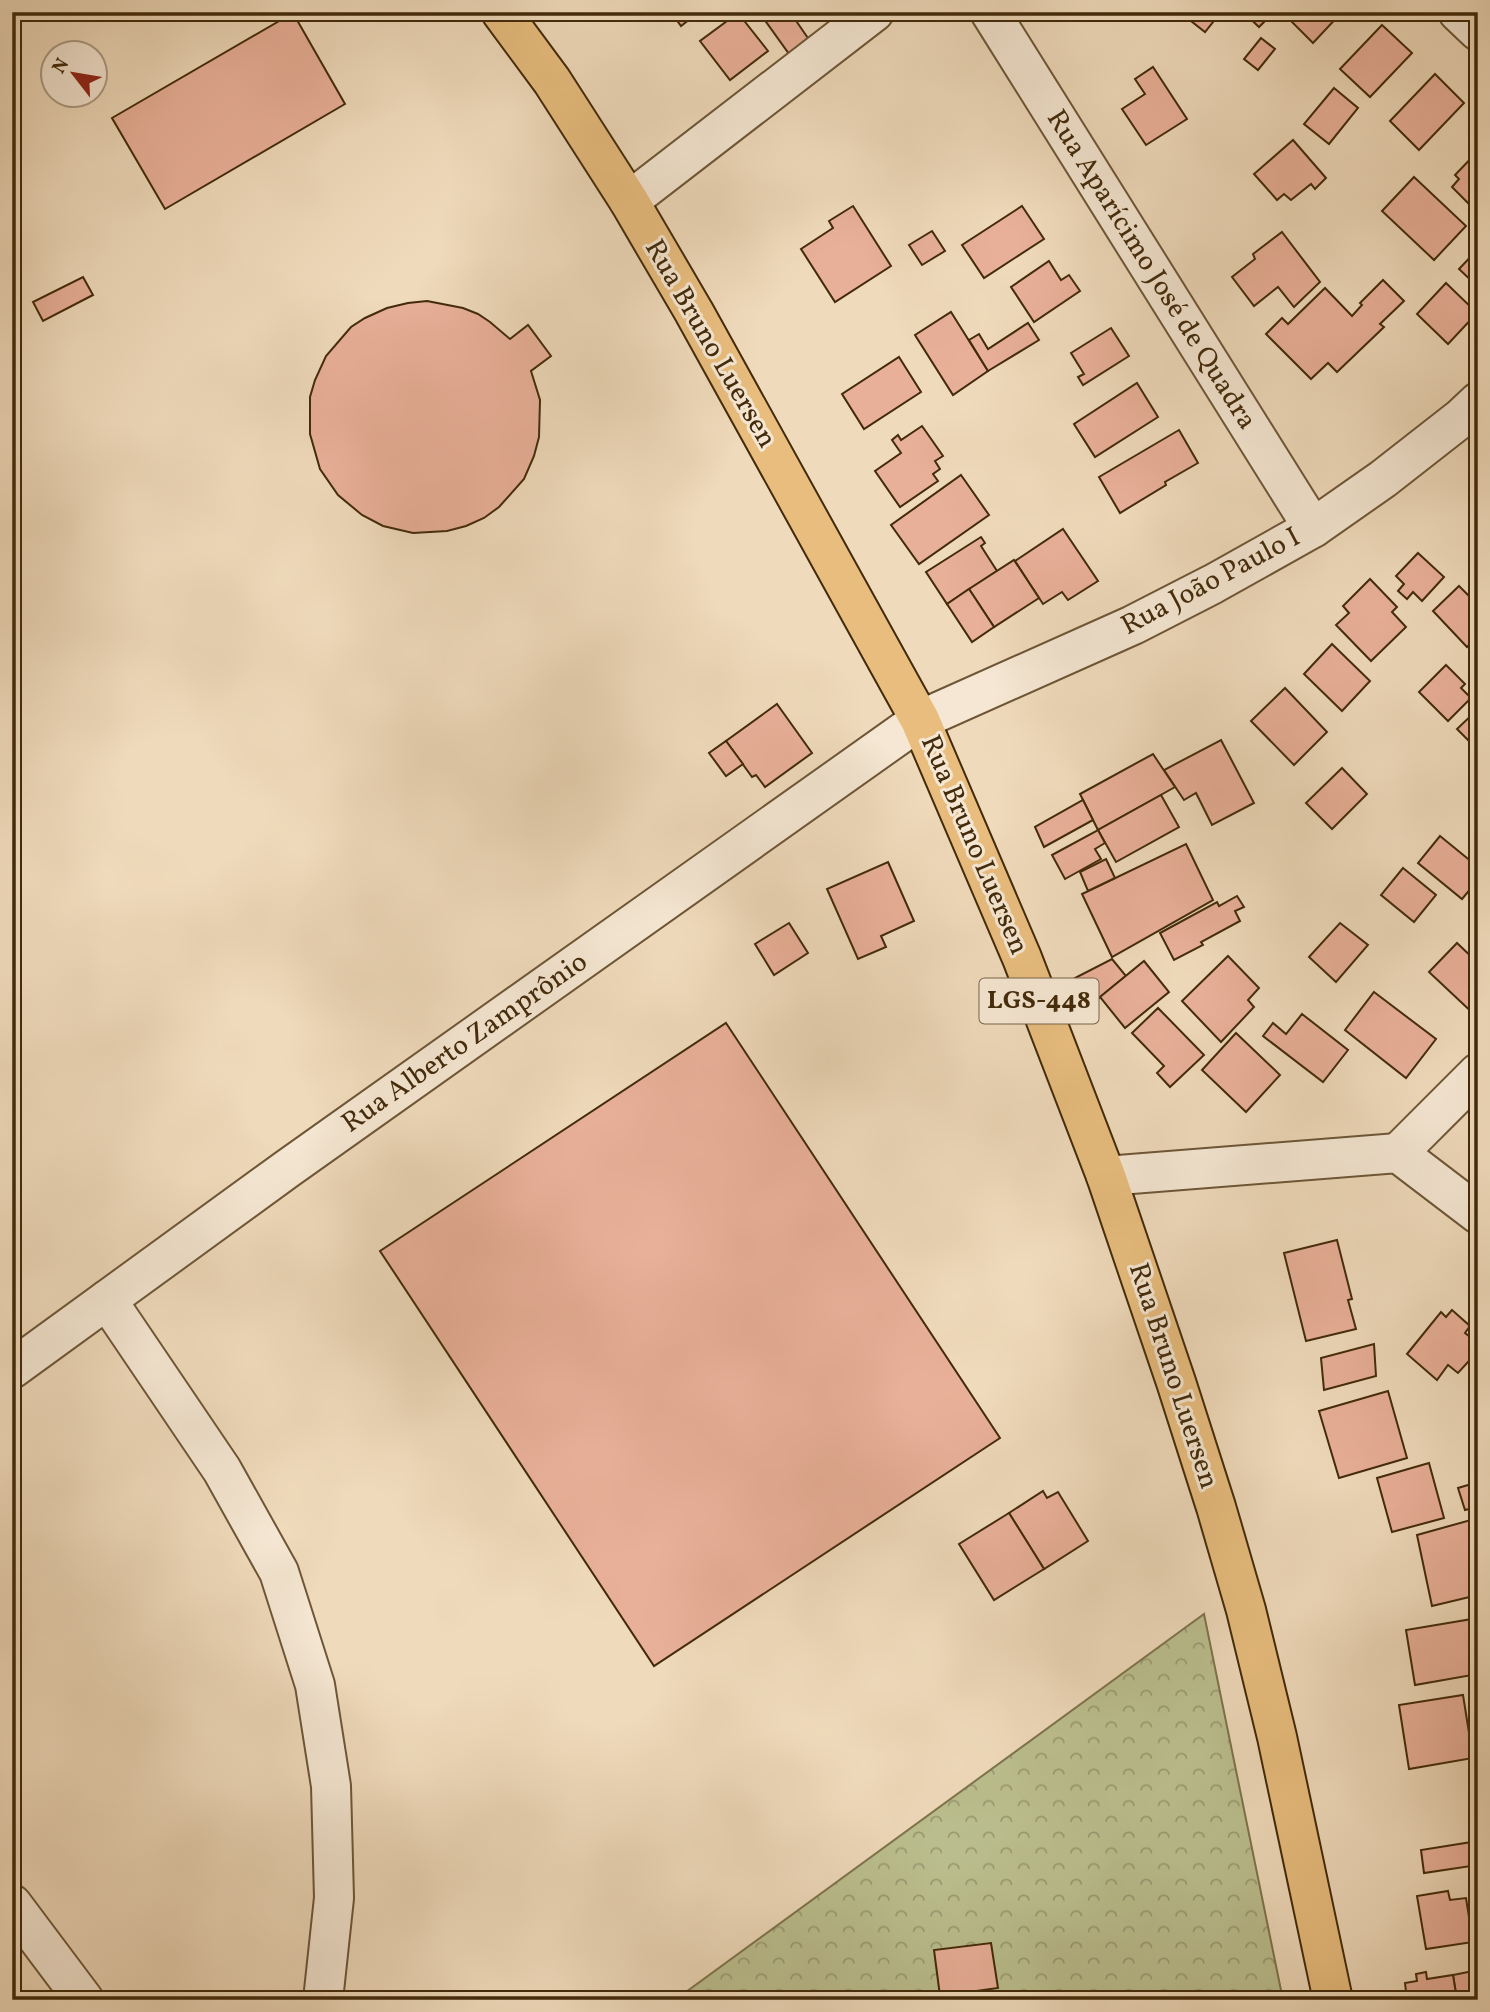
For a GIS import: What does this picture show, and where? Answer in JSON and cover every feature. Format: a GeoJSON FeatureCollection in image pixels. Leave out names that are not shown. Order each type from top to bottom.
{"type":"FeatureCollection","features":[{"type":"Feature","properties":{"kind":"main road","name":"Rua Bruno Luersen"},"geometry":{"type":"LineString","coordinates":[[501,12],[552,81],[629,201],[694,312],[920,720],[1022,958],[1106,1176],[1188,1419],[1246,1610],[1333,2000]]}},
{"type":"Feature","properties":{"kind":"street"},"geometry":{"type":"LineString","coordinates":[[629,201],[874,12]]}},
{"type":"Feature","properties":{"kind":"street","name":"Rua Aparícimo José de Quadra"},"geometry":{"type":"LineString","coordinates":[[990,12],[1313,528]]}},
{"type":"Feature","properties":{"kind":"street"},"geometry":{"type":"LineString","coordinates":[[1458,12],[1478,31]]}},
{"type":"Feature","properties":{"kind":"street","name":"Rua João Paulo I"},"geometry":{"type":"LineString","coordinates":[[920,720],[1133,625],[1313,528],[1383,479],[1478,402]]}},
{"type":"Feature","properties":{"kind":"street","name":"Rua Alberto Zamprônio"},"geometry":{"type":"LineString","coordinates":[[12,1368],[298,1161],[920,720]]}},
{"type":"Feature","properties":{"kind":"street"},"geometry":{"type":"LineString","coordinates":[[1106,1176],[1398,1153],[1478,1073]]}},
{"type":"Feature","properties":{"kind":"street"},"geometry":{"type":"LineString","coordinates":[[1398,1153],[1478,1214]]}},
{"type":"Feature","properties":{"kind":"street"},"geometry":{"type":"LineString","coordinates":[[107,1300],[222,1470],[279,1572],[315,1685],[331,1786],[334,1898],[323,2000]]}},
{"type":"Feature","properties":{"kind":"street"},"geometry":{"type":"LineString","coordinates":[[12,1904],[83,2000]]}},
{"type":"Feature","properties":{"kind":"green space"},"geometry":{"type":"Polygon","coordinates":[[[1204,1614],[1283,2000],[675,2000],[1204,1614]]]}},
{"type":"Feature","properties":{"kind":"building"},"geometry":{"type":"Polygon","coordinates":[[[671,12],[699,12],[681,26],[671,12]]]}},
{"type":"Feature","properties":{"kind":"building"},"geometry":{"type":"Polygon","coordinates":[[[759,12],[790,12],[812,44],[792,58],[759,12]]]}},
{"type":"Feature","properties":{"kind":"building"},"geometry":{"type":"Polygon","coordinates":[[[1197,12],[1221,12],[1205,32],[1191,21],[1197,12]]]}},
{"type":"Feature","properties":{"kind":"building"},"geometry":{"type":"Polygon","coordinates":[[[1243,12],[1274,12],[1259,27],[1243,12]]]}},
{"type":"Feature","properties":{"kind":"building"},"geometry":{"type":"Polygon","coordinates":[[[1295,12],[1342,12],[1313,43],[1289,19],[1295,12]]]}},
{"type":"Feature","properties":{"kind":"building"},"geometry":{"type":"Polygon","coordinates":[[[293,13],[345,104],[165,209],[112,118],[293,13]]]}},
{"type":"Feature","properties":{"kind":"building"},"geometry":{"type":"Polygon","coordinates":[[[738,13],[768,51],[730,80],[700,41],[738,13]]]}},
{"type":"Feature","properties":{"kind":"building"},"geometry":{"type":"Polygon","coordinates":[[[1382,25],[1412,53],[1370,97],[1340,69],[1382,25]]]}},
{"type":"Feature","properties":{"kind":"building"},"geometry":{"type":"Polygon","coordinates":[[[1261,38],[1275,49],[1258,70],[1244,59],[1261,38]]]}},
{"type":"Feature","properties":{"kind":"building"},"geometry":{"type":"Polygon","coordinates":[[[1153,67],[1187,119],[1146,145],[1122,109],[1145,94],[1135,79],[1153,67]]]}},
{"type":"Feature","properties":{"kind":"building"},"geometry":{"type":"Polygon","coordinates":[[[1435,74],[1464,103],[1419,150],[1390,121],[1435,74]]]}},
{"type":"Feature","properties":{"kind":"building"},"geometry":{"type":"Polygon","coordinates":[[[1334,88],[1358,108],[1329,144],[1304,124],[1334,88]]]}},
{"type":"Feature","properties":{"kind":"building"},"geometry":{"type":"Polygon","coordinates":[[[1293,140],[1326,178],[1315,189],[1311,184],[1291,200],[1284,194],[1277,200],[1254,174],[1293,140]]]}},
{"type":"Feature","properties":{"kind":"building"},"geometry":{"type":"Polygon","coordinates":[[[1478,151],[1478,197],[1470,205],[1452,187],[1459,179],[1455,175],[1478,151]]]}},
{"type":"Feature","properties":{"kind":"building"},"geometry":{"type":"Polygon","coordinates":[[[1414,177],[1466,226],[1434,260],[1382,211],[1414,177]]]}},
{"type":"Feature","properties":{"kind":"building"},"geometry":{"type":"Polygon","coordinates":[[[853,206],[891,266],[835,302],[801,249],[833,228],[829,221],[853,206]]]}},
{"type":"Feature","properties":{"kind":"building"},"geometry":{"type":"Polygon","coordinates":[[[1022,206],[1044,239],[984,278],[962,245],[1022,206]]]}},
{"type":"Feature","properties":{"kind":"building"},"geometry":{"type":"Polygon","coordinates":[[[932,231],[945,251],[922,265],[909,245],[932,231]]]}},
{"type":"Feature","properties":{"kind":"building"},"geometry":{"type":"Polygon","coordinates":[[[1282,232],[1320,282],[1294,307],[1278,287],[1254,306],[1232,277],[1255,259],[1253,254],[1282,232]]]}},
{"type":"Feature","properties":{"kind":"building"},"geometry":{"type":"Polygon","coordinates":[[[1478,249],[1478,287],[1459,269],[1478,249]]]}},
{"type":"Feature","properties":{"kind":"building"},"geometry":{"type":"Polygon","coordinates":[[[1049,261],[1061,280],[1069,275],[1080,291],[1034,322],[1011,287],[1049,261]]]}},
{"type":"Feature","properties":{"kind":"building"},"geometry":{"type":"Polygon","coordinates":[[[83,277],[93,295],[43,321],[33,302],[83,277]]]}},
{"type":"Feature","properties":{"kind":"building"},"geometry":{"type":"Polygon","coordinates":[[[1383,280],[1404,301],[1380,324],[1384,327],[1337,372],[1328,363],[1311,379],[1266,334],[1282,318],[1288,324],[1325,288],[1352,316],[1362,305],[1360,303],[1383,280]]]}},
{"type":"Feature","properties":{"kind":"building"},"geometry":{"type":"Polygon","coordinates":[[[1446,283],[1477,313],[1448,344],[1417,314],[1446,283]]]}},
{"type":"Feature","properties":{"kind":"building"},"geometry":{"type":"Polygon","coordinates":[[[427,301],[463,308],[478,314],[510,339],[528,325],[551,356],[531,371],[540,400],[539,437],[524,479],[499,507],[484,518],[447,531],[413,533],[383,526],[362,515],[338,495],[320,469],[310,434],[310,397],[326,356],[351,327],[387,308],[427,301]]]}},
{"type":"Feature","properties":{"kind":"building"},"geometry":{"type":"Polygon","coordinates":[[[951,312],[988,371],[953,395],[915,335],[951,312]]]}},
{"type":"Feature","properties":{"kind":"building"},"geometry":{"type":"Polygon","coordinates":[[[1028,323],[1039,340],[988,371],[969,340],[979,334],[988,349],[1028,323]]]}},
{"type":"Feature","properties":{"kind":"building"},"geometry":{"type":"Polygon","coordinates":[[[1111,328],[1129,356],[1083,385],[1078,377],[1084,374],[1071,353],[1111,328]]]}},
{"type":"Feature","properties":{"kind":"building"},"geometry":{"type":"Polygon","coordinates":[[[899,357],[921,392],[864,429],[842,394],[899,357]]]}},
{"type":"Feature","properties":{"kind":"building"},"geometry":{"type":"Polygon","coordinates":[[[1137,383],[1158,417],[1095,457],[1074,424],[1137,383]]]}},
{"type":"Feature","properties":{"kind":"building"},"geometry":{"type":"Polygon","coordinates":[[[922,426],[943,456],[935,461],[940,469],[933,474],[938,481],[900,507],[875,471],[901,453],[892,440],[898,435],[901,440],[922,426]]]}},
{"type":"Feature","properties":{"kind":"building"},"geometry":{"type":"Polygon","coordinates":[[[1179,430],[1198,463],[1120,513],[1099,477],[1179,430]]]}},
{"type":"Feature","properties":{"kind":"building"},"geometry":{"type":"Polygon","coordinates":[[[961,475],[989,515],[919,564],[891,525],[961,475]]]}},
{"type":"Feature","properties":{"kind":"building"},"geometry":{"type":"Polygon","coordinates":[[[1063,529],[1098,581],[1068,600],[1062,592],[1043,604],[1015,561],[1063,529]]]}},
{"type":"Feature","properties":{"kind":"building"},"geometry":{"type":"Polygon","coordinates":[[[981,537],[985,543],[981,546],[997,571],[947,604],[926,572],[981,537]]]}},
{"type":"Feature","properties":{"kind":"building"},"geometry":{"type":"Polygon","coordinates":[[[1418,553],[1444,577],[1422,601],[1413,592],[1407,599],[1398,591],[1404,584],[1396,576],[1418,553]]]}},
{"type":"Feature","properties":{"kind":"building"},"geometry":{"type":"Polygon","coordinates":[[[1014,560],[1039,598],[994,627],[969,589],[1014,560]]]}},
{"type":"Feature","properties":{"kind":"building"},"geometry":{"type":"Polygon","coordinates":[[[1370,579],[1397,607],[1392,612],[1406,627],[1371,661],[1336,625],[1349,613],[1343,606],[1370,579]]]}},
{"type":"Feature","properties":{"kind":"building"},"geometry":{"type":"Polygon","coordinates":[[[1459,586],[1478,605],[1478,636],[1467,647],[1433,611],[1459,586]]]}},
{"type":"Feature","properties":{"kind":"building"},"geometry":{"type":"Polygon","coordinates":[[[969,589],[994,627],[972,642],[947,604],[969,589]]]}},
{"type":"Feature","properties":{"kind":"building"},"geometry":{"type":"Polygon","coordinates":[[[1332,644],[1370,681],[1342,711],[1304,674],[1332,644]]]}},
{"type":"Feature","properties":{"kind":"building"},"geometry":{"type":"Polygon","coordinates":[[[1446,665],[1465,684],[1461,688],[1471,698],[1448,721],[1419,692],[1446,665]]]}},
{"type":"Feature","properties":{"kind":"building"},"geometry":{"type":"Polygon","coordinates":[[[1285,688],[1327,732],[1294,765],[1251,721],[1285,688]]]}},
{"type":"Feature","properties":{"kind":"building"},"geometry":{"type":"Polygon","coordinates":[[[777,704],[812,753],[765,787],[756,775],[752,777],[726,741],[777,704]]]}},
{"type":"Feature","properties":{"kind":"building"},"geometry":{"type":"Polygon","coordinates":[[[1478,709],[1478,750],[1457,729],[1478,709]]]}},
{"type":"Feature","properties":{"kind":"building"},"geometry":{"type":"Polygon","coordinates":[[[1221,740],[1254,803],[1212,825],[1196,793],[1184,800],[1164,770],[1221,740]]]}},
{"type":"Feature","properties":{"kind":"building"},"geometry":{"type":"Polygon","coordinates":[[[726,741],[743,764],[726,776],[709,753],[726,741]]]}},
{"type":"Feature","properties":{"kind":"building"},"geometry":{"type":"Polygon","coordinates":[[[1153,754],[1175,787],[1098,830],[1080,794],[1153,754]]]}},
{"type":"Feature","properties":{"kind":"building"},"geometry":{"type":"Polygon","coordinates":[[[1342,768],[1367,794],[1332,829],[1306,803],[1342,768]]]}},
{"type":"Feature","properties":{"kind":"building"},"geometry":{"type":"Polygon","coordinates":[[[1161,795],[1179,827],[1116,862],[1098,830],[1161,795]]]}},
{"type":"Feature","properties":{"kind":"building"},"geometry":{"type":"Polygon","coordinates":[[[1083,800],[1093,820],[1044,847],[1035,827],[1083,800]]]}},
{"type":"Feature","properties":{"kind":"building"},"geometry":{"type":"Polygon","coordinates":[[[1098,830],[1105,843],[1095,849],[1101,859],[1065,879],[1052,855],[1098,830]]]}},
{"type":"Feature","properties":{"kind":"building"},"geometry":{"type":"Polygon","coordinates":[[[1440,836],[1478,867],[1478,880],[1462,899],[1418,863],[1440,836]]]}},
{"type":"Feature","properties":{"kind":"building"},"geometry":{"type":"Polygon","coordinates":[[[1186,844],[1213,900],[1112,957],[1082,894],[1186,844]]]}},
{"type":"Feature","properties":{"kind":"building"},"geometry":{"type":"Polygon","coordinates":[[[1106,859],[1115,878],[1088,891],[1080,872],[1106,859]]]}},
{"type":"Feature","properties":{"kind":"building"},"geometry":{"type":"Polygon","coordinates":[[[888,862],[914,921],[881,936],[886,947],[858,959],[827,889],[888,862]]]}},
{"type":"Feature","properties":{"kind":"building"},"geometry":{"type":"Polygon","coordinates":[[[1403,868],[1436,895],[1414,922],[1381,895],[1403,868]]]}},
{"type":"Feature","properties":{"kind":"building"},"geometry":{"type":"Polygon","coordinates":[[[1237,896],[1244,907],[1235,911],[1240,921],[1174,960],[1160,933],[1217,902],[1219,906],[1237,896]]]}},
{"type":"Feature","properties":{"kind":"building"},"geometry":{"type":"Polygon","coordinates":[[[789,923],[808,953],[774,975],[755,944],[789,923]]]}},
{"type":"Feature","properties":{"kind":"building"},"geometry":{"type":"Polygon","coordinates":[[[1340,923],[1368,945],[1336,982],[1309,957],[1340,923]]]}},
{"type":"Feature","properties":{"kind":"building"},"geometry":{"type":"Polygon","coordinates":[[[1457,943],[1478,963],[1478,1018],[1429,972],[1457,943]]]}},
{"type":"Feature","properties":{"kind":"building"},"geometry":{"type":"Polygon","coordinates":[[[1228,956],[1259,988],[1248,1000],[1254,1007],[1221,1042],[1182,1001],[1228,956]]]}},
{"type":"Feature","properties":{"kind":"building"},"geometry":{"type":"Polygon","coordinates":[[[1112,959],[1126,976],[1087,1008],[1075,978],[1112,959]]]}},
{"type":"Feature","properties":{"kind":"building"},"geometry":{"type":"Polygon","coordinates":[[[1144,961],[1169,992],[1125,1028],[1100,997],[1144,961]]]}},
{"type":"Feature","properties":{"kind":"building"},"geometry":{"type":"Polygon","coordinates":[[[1374,992],[1436,1039],[1406,1078],[1345,1030],[1374,992]]]}},
{"type":"Feature","properties":{"kind":"building"},"geometry":{"type":"Polygon","coordinates":[[[1158,1008],[1204,1055],[1170,1087],[1157,1073],[1164,1066],[1132,1033],[1158,1008]]]}},
{"type":"Feature","properties":{"kind":"building"},"geometry":{"type":"Polygon","coordinates":[[[1302,1014],[1348,1050],[1323,1082],[1263,1036],[1273,1023],[1286,1034],[1302,1014]]]}},
{"type":"Feature","properties":{"kind":"building"},"geometry":{"type":"Polygon","coordinates":[[[726,1023],[1000,1438],[654,1666],[380,1251],[726,1023]]]}},
{"type":"Feature","properties":{"kind":"building"},"geometry":{"type":"Polygon","coordinates":[[[1236,1033],[1280,1075],[1246,1112],[1202,1070],[1236,1033]]]}},
{"type":"Feature","properties":{"kind":"building"},"geometry":{"type":"Polygon","coordinates":[[[1337,1240],[1352,1299],[1348,1300],[1356,1329],[1306,1341],[1284,1253],[1337,1240]]]}},
{"type":"Feature","properties":{"kind":"building"},"geometry":{"type":"Polygon","coordinates":[[[1452,1310],[1470,1326],[1465,1333],[1478,1343],[1478,1351],[1458,1373],[1448,1365],[1437,1380],[1407,1354],[1441,1312],[1446,1317],[1452,1310]]]}},
{"type":"Feature","properties":{"kind":"building"},"geometry":{"type":"Polygon","coordinates":[[[1374,1344],[1376,1376],[1324,1390],[1321,1358],[1374,1344]]]}},
{"type":"Feature","properties":{"kind":"building"},"geometry":{"type":"Polygon","coordinates":[[[1388,1391],[1407,1458],[1339,1478],[1319,1411],[1388,1391]]]}},
{"type":"Feature","properties":{"kind":"building"},"geometry":{"type":"Polygon","coordinates":[[[1429,1463],[1444,1518],[1392,1532],[1377,1478],[1429,1463]]]}},
{"type":"Feature","properties":{"kind":"building"},"geometry":{"type":"Polygon","coordinates":[[[1478,1482],[1478,1507],[1465,1510],[1458,1488],[1478,1482]]]}},
{"type":"Feature","properties":{"kind":"building"},"geometry":{"type":"Polygon","coordinates":[[[1043,1491],[1047,1498],[1058,1492],[1088,1541],[1044,1569],[1009,1513],[1043,1491]]]}},
{"type":"Feature","properties":{"kind":"building"},"geometry":{"type":"Polygon","coordinates":[[[1009,1513],[1044,1569],[994,1600],[959,1544],[1009,1513]]]}},
{"type":"Feature","properties":{"kind":"building"},"geometry":{"type":"Polygon","coordinates":[[[1478,1518],[1478,1595],[1432,1606],[1417,1535],[1478,1518]]]}},
{"type":"Feature","properties":{"kind":"building"},"geometry":{"type":"Polygon","coordinates":[[[1478,1618],[1478,1674],[1415,1685],[1406,1630],[1478,1618]]]}},
{"type":"Feature","properties":{"kind":"building"},"geometry":{"type":"Polygon","coordinates":[[[1463,1695],[1473,1758],[1409,1769],[1399,1705],[1463,1695]]]}},
{"type":"Feature","properties":{"kind":"building"},"geometry":{"type":"Polygon","coordinates":[[[1478,1841],[1478,1865],[1424,1873],[1421,1850],[1478,1841]]]}},
{"type":"Feature","properties":{"kind":"building"},"geometry":{"type":"Polygon","coordinates":[[[1448,1891],[1450,1900],[1466,1898],[1473,1942],[1426,1949],[1417,1896],[1448,1891]]]}},
{"type":"Feature","properties":{"kind":"building"},"geometry":{"type":"Polygon","coordinates":[[[991,1943],[998,1988],[940,1996],[934,1950],[991,1943]]]}},
{"type":"Feature","properties":{"kind":"building"},"geometry":{"type":"Polygon","coordinates":[[[1478,1970],[1478,2000],[1457,2000],[1453,1975],[1478,1970]]]}},
{"type":"Feature","properties":{"kind":"building"},"geometry":{"type":"Polygon","coordinates":[[[1426,1972],[1427,1979],[1453,1975],[1457,2000],[1407,2000],[1405,1983],[1417,1981],[1416,1974],[1426,1972]]]}}]}
